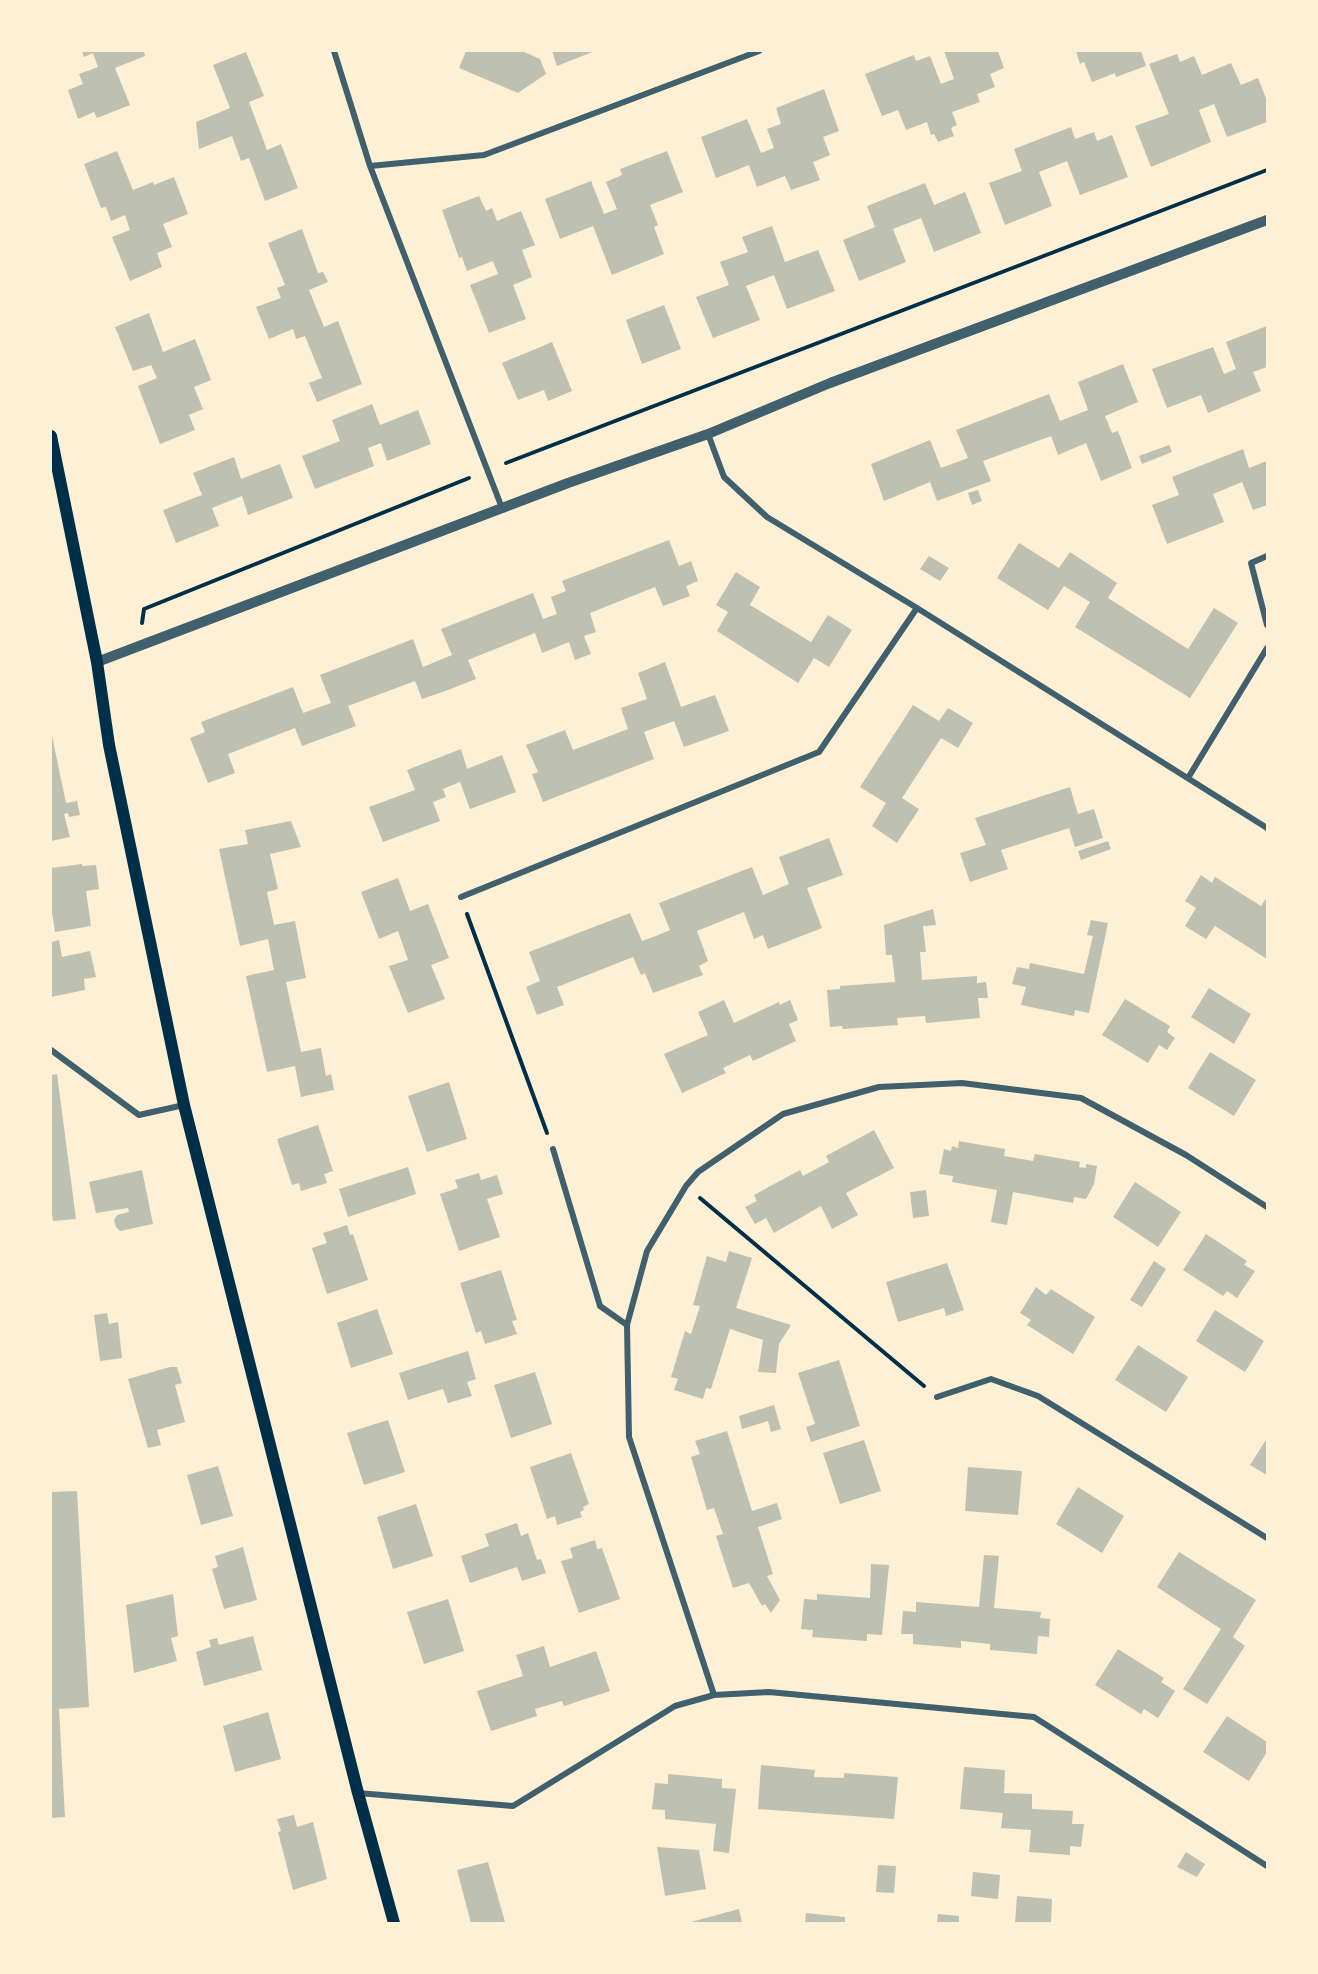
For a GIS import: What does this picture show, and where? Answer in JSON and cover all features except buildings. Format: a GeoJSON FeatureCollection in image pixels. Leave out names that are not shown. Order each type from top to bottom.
{"type":"FeatureCollection","features":[{"type":"Feature","properties":{"kind":"main road"},"geometry":{"type":"LineString","coordinates":[[51,436],[97,662],[109,745],[184,1105],[358,1793],[394,1923]]}},
{"type":"Feature","properties":{"kind":"street"},"geometry":{"type":"LineString","coordinates":[[334,51],[370,166],[502,508]]}},
{"type":"Feature","properties":{"kind":"street"},"geometry":{"type":"LineString","coordinates":[[370,166],[484,156],[759,51]]}},
{"type":"Feature","properties":{"kind":"street"},"geometry":{"type":"LineString","coordinates":[[97,662],[502,508],[708,434],[841,379],[1267,220]]}},
{"type":"Feature","properties":{"kind":"street"},"geometry":{"type":"LineString","coordinates":[[708,434],[724,477],[767,517],[917,608],[1267,828]]}},
{"type":"Feature","properties":{"kind":"street"},"geometry":{"type":"LineString","coordinates":[[1267,556],[1251,563],[1267,625]]}},
{"type":"Feature","properties":{"kind":"street"},"geometry":{"type":"LineString","coordinates":[[461,897],[819,752],[917,608]]}},
{"type":"Feature","properties":{"kind":"street"},"geometry":{"type":"LineString","coordinates":[[1188,778],[1267,648]]}},
{"type":"Feature","properties":{"kind":"street"},"geometry":{"type":"LineString","coordinates":[[51,1050],[139,1115],[184,1105]]}},
{"type":"Feature","properties":{"kind":"street"},"geometry":{"type":"LineString","coordinates":[[714,1695],[629,1437],[627,1324],[647,1251],[686,1186],[698,1172],[783,1114],[879,1087],[962,1083],[1081,1098],[1186,1155],[1267,1207]]}},
{"type":"Feature","properties":{"kind":"street"},"geometry":{"type":"LineString","coordinates":[[553,1149],[600,1306],[627,1324]]}},
{"type":"Feature","properties":{"kind":"street"},"geometry":{"type":"LineString","coordinates":[[937,1396],[991,1379],[1038,1396],[1267,1538]]}},
{"type":"Feature","properties":{"kind":"street"},"geometry":{"type":"LineString","coordinates":[[358,1793],[513,1806],[675,1706],[714,1695],[769,1692],[1034,1717],[1266,1865]]}},
{"type":"Feature","properties":{"kind":"path"},"geometry":{"type":"LineString","coordinates":[[140,647],[144,609],[488,470],[1267,170]]}},
{"type":"Feature","properties":{"kind":"path"},"geometry":{"type":"LineString","coordinates":[[461,897],[553,1149]]}},
{"type":"Feature","properties":{"kind":"path"},"geometry":{"type":"LineString","coordinates":[[686,1186],[937,1396]]}}]}
